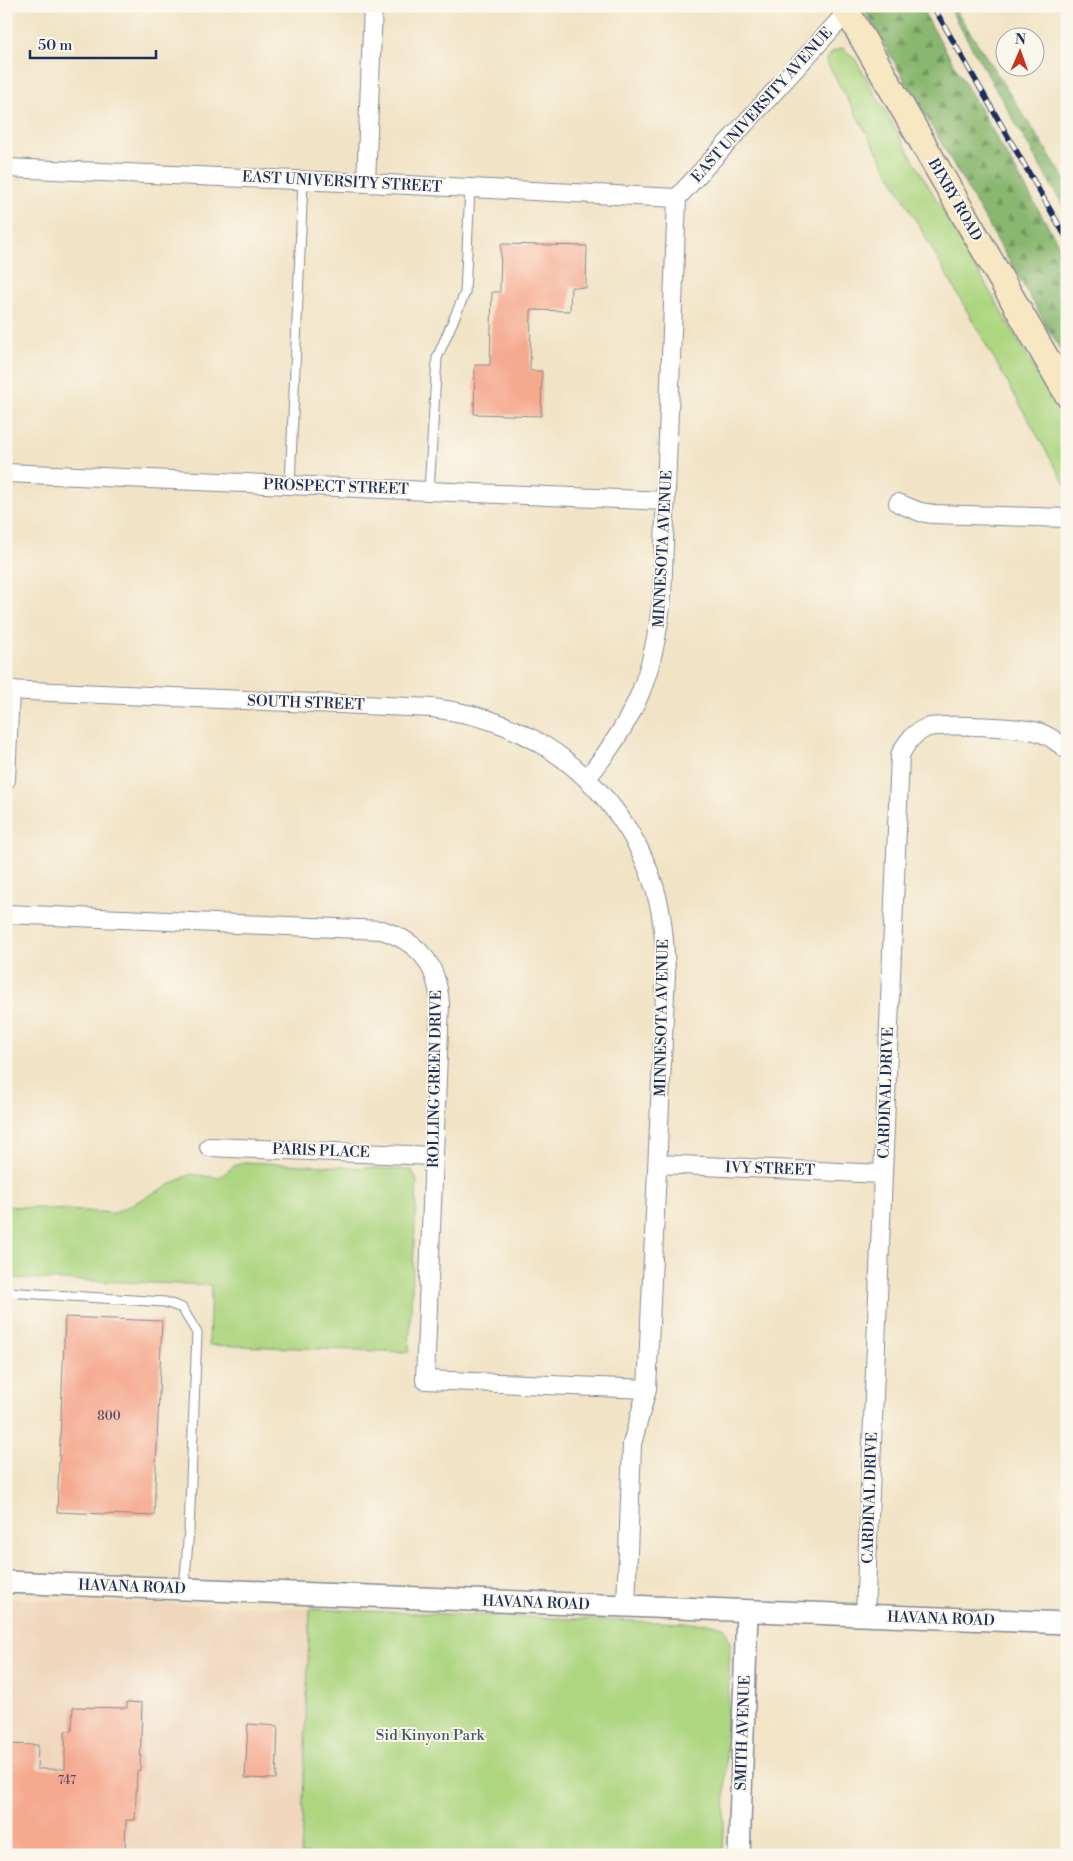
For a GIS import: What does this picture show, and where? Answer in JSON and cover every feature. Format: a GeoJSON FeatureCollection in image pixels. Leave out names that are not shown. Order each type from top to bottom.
{"type":"FeatureCollection","features":[{"type":"Feature","properties":{"kind":"main road","name":"BIXBY ROAD"},"geometry":{"type":"LineString","coordinates":[[846,9],[1067,394]]}},
{"type":"Feature","properties":{"kind":"street"},"geometry":{"type":"LineString","coordinates":[[366,183],[373,6]]}},
{"type":"Feature","properties":{"kind":"street","name":"EAST UNIVERSITY AVENUE"},"geometry":{"type":"LineString","coordinates":[[677,198],[846,9]]}},
{"type":"Feature","properties":{"kind":"street","name":"EAST UNIVERSITY STREET"},"geometry":{"type":"LineString","coordinates":[[6,168],[677,198]]}},
{"type":"Feature","properties":{"kind":"street","name":"MINNESOTA AVENUE"},"geometry":{"type":"LineString","coordinates":[[626,1607],[632,1444],[647,1389],[666,972],[665,938],[659,904],[649,871],[634,840],[620,817],[587,778],[621,732],[639,699],[649,672],[658,635],[662,597],[677,198]]}},
{"type":"Feature","properties":{"kind":"street","name":"PROSPECT STREET"},"geometry":{"type":"LineString","coordinates":[[6,474],[666,501]]}},
{"type":"Feature","properties":{"kind":"street"},"geometry":{"type":"LineString","coordinates":[[898,503],[920,512],[933,514],[1067,518]]}},
{"type":"Feature","properties":{"kind":"street"},"geometry":{"type":"LineString","coordinates":[[6,780],[8,690]]}},
{"type":"Feature","properties":{"kind":"street","name":"SOUTH STREET"},"geometry":{"type":"LineString","coordinates":[[8,690],[432,708],[492,720],[524,734],[553,751],[587,778]]}},
{"type":"Feature","properties":{"kind":"street","name":"CARDINAL DRIVE"},"geometry":{"type":"LineString","coordinates":[[865,1616],[900,755],[906,744],[915,734],[927,728],[941,726],[1024,728],[1041,733],[1056,741],[1067,750]]}},
{"type":"Feature","properties":{"kind":"street","name":"ROLLING GREEN DRIVE"},"geometry":{"type":"LineString","coordinates":[[6,914],[382,930],[398,936],[413,945],[426,957],[434,972],[439,989],[440,1004],[425,1380],[647,1389]]}},
{"type":"Feature","properties":{"kind":"street","name":"PARIS PLACE"},"geometry":{"type":"LineString","coordinates":[[209,1146],[434,1156]]}},
{"type":"Feature","properties":{"kind":"street","name":"IVY STREET"},"geometry":{"type":"LineString","coordinates":[[658,1164],[883,1174]]}},
{"type":"Feature","properties":{"kind":"street","name":"HAVANA ROAD"},"geometry":{"type":"LineString","coordinates":[[6,1582],[1067,1623]]}},
{"type":"Feature","properties":{"kind":"street","name":"SMITH AVENUE"},"geometry":{"type":"LineString","coordinates":[[739,1855],[747,1612]]}},
{"type":"Feature","properties":{"kind":"lane"},"geometry":{"type":"LineString","coordinates":[[290,485],[303,181]]}},
{"type":"Feature","properties":{"kind":"lane"},"geometry":{"type":"LineString","coordinates":[[429,491],[437,358],[466,293],[470,188]]}},
{"type":"Feature","properties":{"kind":"lane"},"geometry":{"type":"LineString","coordinates":[[6,1292],[165,1302],[182,1308],[187,1316],[197,1333],[189,1530],[184,1590]]}},
{"type":"Feature","properties":{"kind":"shaded area"},"geometry":{"type":"Polygon","coordinates":[[[6,1599],[310,1609],[301,1855],[6,1855],[6,1599]]]}},
{"type":"Feature","properties":{"kind":"green space"},"geometry":{"type":"Polygon","coordinates":[[[862,6],[920,6],[1067,259],[1067,361],[862,6]]]}},
{"type":"Feature","properties":{"kind":"green space"},"geometry":{"type":"Polygon","coordinates":[[[948,6],[953,6],[996,72],[996,78],[1000,78],[1067,182],[1067,213],[948,6]]]}},
{"type":"Feature","properties":{"kind":"green space"},"geometry":{"type":"Polygon","coordinates":[[[843,48],[855,59],[1067,425],[1067,488],[826,61],[832,52],[843,48]]]}},
{"type":"Feature","properties":{"kind":"green space"},"geometry":{"type":"Polygon","coordinates":[[[244,1162],[412,1170],[417,1181],[409,1352],[209,1345],[211,1285],[6,1278],[6,1206],[115,1213],[191,1174],[219,1178],[234,1166],[244,1162]]]}},
{"type":"Feature","properties":{"kind":"green space","name":"Sid Kinyon Park"},"geometry":{"type":"Polygon","coordinates":[[[310,1609],[713,1624],[725,1628],[730,1643],[723,1855],[301,1855],[310,1609]]]}},
{"type":"Feature","properties":{"kind":"building"},"geometry":{"type":"Polygon","coordinates":[[[501,244],[587,246],[586,288],[571,287],[570,311],[531,310],[530,371],[542,371],[541,416],[474,414],[475,365],[490,365],[492,292],[500,292],[501,244]]]}},
{"type":"Feature","properties":{"kind":"building"},"geometry":{"type":"Polygon","coordinates":[[[65,1317],[162,1321],[154,1516],[57,1512],[65,1317]]]}},
{"type":"Feature","properties":{"kind":"building"},"geometry":{"type":"Polygon","coordinates":[[[127,1702],[142,1703],[140,1770],[137,1771],[135,1820],[126,1820],[125,1855],[6,1855],[6,1744],[38,1745],[37,1769],[65,1769],[65,1731],[72,1731],[73,1707],[127,1708],[127,1702]]]}},
{"type":"Feature","properties":{"kind":"building"},"geometry":{"type":"Polygon","coordinates":[[[248,1724],[278,1726],[276,1779],[245,1778],[248,1724]]]}},
{"type":"Feature","properties":{"kind":"railway"},"geometry":{"type":"LineString","coordinates":[[933,6],[1067,239]]}}]}
